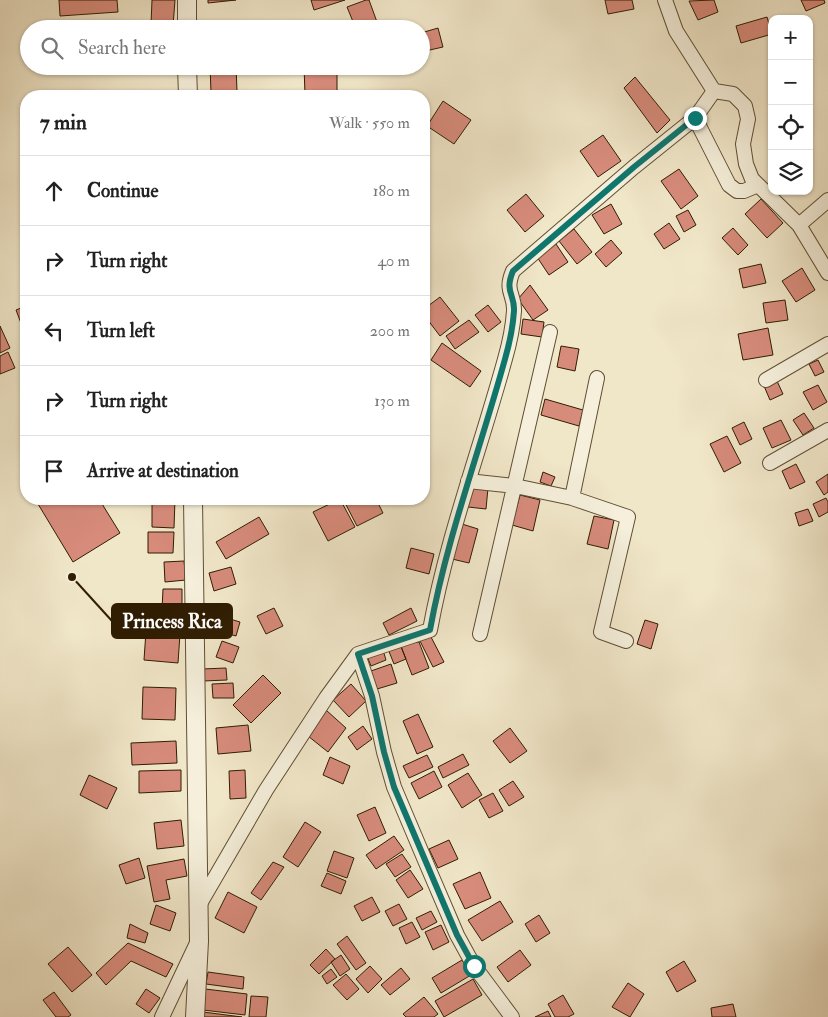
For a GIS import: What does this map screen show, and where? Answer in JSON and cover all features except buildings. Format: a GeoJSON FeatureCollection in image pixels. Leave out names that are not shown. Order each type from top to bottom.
{"type":"FeatureCollection","features":[{"type":"Feature","properties":{"kind":"street"},"geometry":{"type":"LineString","coordinates":[[187,0],[187,20]]}},
{"type":"Feature","properties":{"kind":"street"},"geometry":{"type":"LineString","coordinates":[[665,0],[676,31],[714,91],[733,94],[745,106],[748,119],[743,144],[746,164],[752,179],[798,225],[828,273]]}},
{"type":"Feature","properties":{"kind":"street"},"geometry":{"type":"LineString","coordinates":[[188,75],[188,90]]}},
{"type":"Feature","properties":{"kind":"street"},"geometry":{"type":"LineString","coordinates":[[198,907],[266,790],[326,698],[358,654],[430,630],[438,586],[505,358],[514,309],[509,290],[513,271],[634,167],[695,118],[714,91]]}},
{"type":"Feature","properties":{"kind":"street"},"geometry":{"type":"LineString","coordinates":[[695,118],[729,184],[737,191],[744,191],[758,185]]}},
{"type":"Feature","properties":{"kind":"street"},"geometry":{"type":"LineString","coordinates":[[798,225],[828,200]]}},
{"type":"Feature","properties":{"kind":"street"},"geometry":{"type":"LineString","coordinates":[[480,634],[550,332]]}},
{"type":"Feature","properties":{"kind":"street"},"geometry":{"type":"LineString","coordinates":[[766,380],[828,344]]}},
{"type":"Feature","properties":{"kind":"street"},"geometry":{"type":"LineString","coordinates":[[572,498],[597,378]]}},
{"type":"Feature","properties":{"kind":"street"},"geometry":{"type":"LineString","coordinates":[[770,462],[828,430]]}},
{"type":"Feature","properties":{"kind":"street"},"geometry":{"type":"LineString","coordinates":[[468,481],[515,486],[572,498],[628,517],[601,632],[626,641]]}},
{"type":"Feature","properties":{"kind":"street"},"geometry":{"type":"LineString","coordinates":[[193,505],[198,907],[195,1017]]}},
{"type":"Feature","properties":{"kind":"street"},"geometry":{"type":"LineString","coordinates":[[358,654],[372,696],[394,787],[424,858],[457,935],[474,966],[512,1017]]}},
{"type":"Feature","properties":{"kind":"street"},"geometry":{"type":"LineString","coordinates":[[162,1017],[198,941]]}},
{"type":"Feature","properties":{"kind":"place","name":"Princess Rica"},"geometry":{"type":"Point","coordinates":[72,577]}},
{"type":"Feature","properties":{"kind":"route"},"geometry":{"type":"LineString","coordinates":[[474,966],[457,935],[394,787],[372,696],[358,654],[430,630],[438,586],[505,358],[514,309],[509,290],[513,271],[634,167],[695,118]]}}]}
